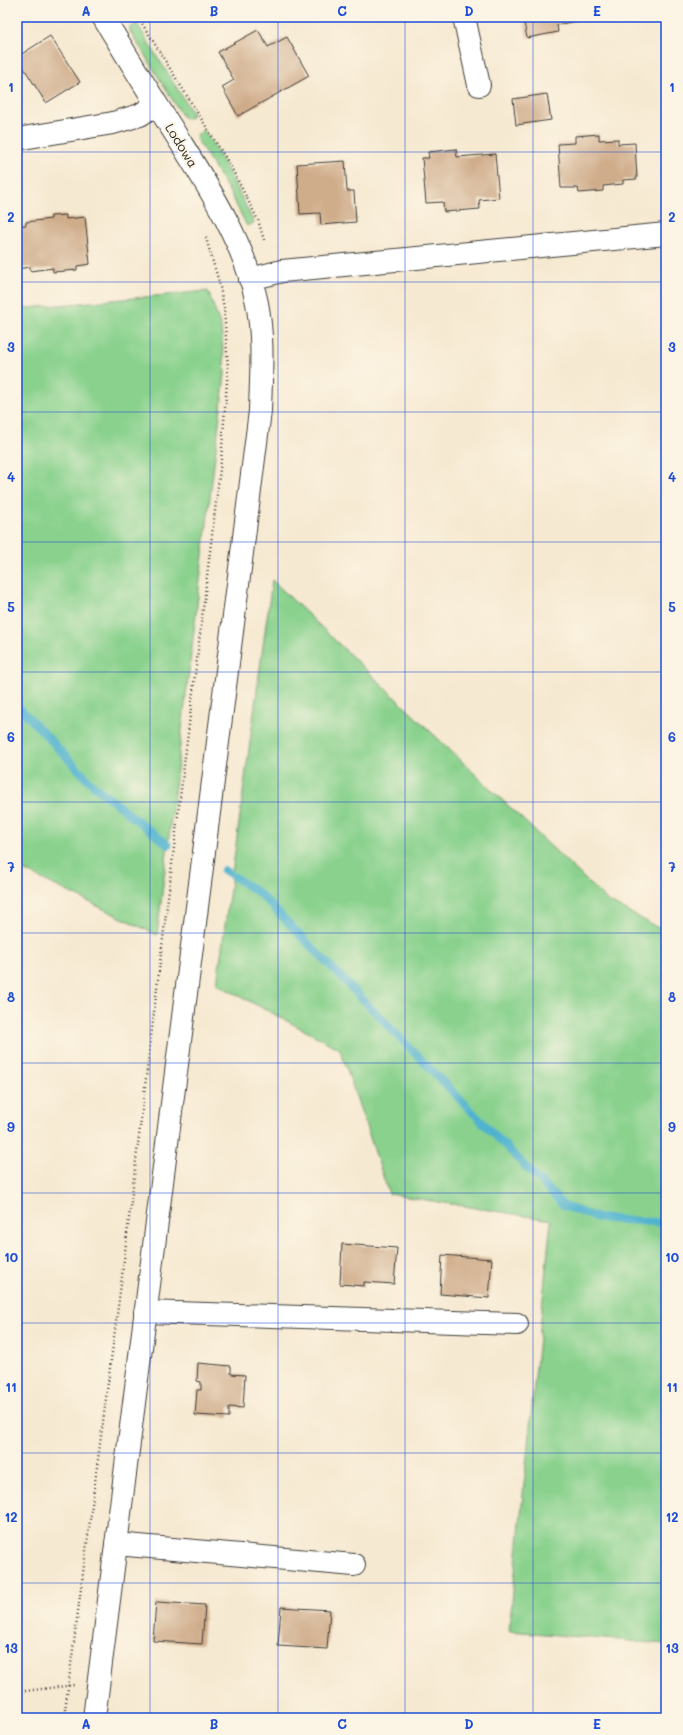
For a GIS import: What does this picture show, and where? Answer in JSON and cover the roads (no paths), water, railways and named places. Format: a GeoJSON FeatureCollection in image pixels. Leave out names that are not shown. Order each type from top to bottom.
{"type":"FeatureCollection","features":[{"type":"Feature","properties":{"kind":"street","name":"Lodowa"},"geometry":{"type":"LineString","coordinates":[[94,1718],[260,411],[262,342],[257,302],[240,248],[222,210],[103,17]]}},
{"type":"Feature","properties":{"kind":"street"},"geometry":{"type":"LineString","coordinates":[[464,17],[479,85]]}},
{"type":"Feature","properties":{"kind":"street"},"geometry":{"type":"LineString","coordinates":[[17,139],[113,123],[140,115],[156,104]]}},
{"type":"Feature","properties":{"kind":"street"},"geometry":{"type":"LineString","coordinates":[[250,279],[282,271],[666,234]]}},
{"type":"Feature","properties":{"kind":"street"},"geometry":{"type":"LineString","coordinates":[[145,1312],[518,1324]]}},
{"type":"Feature","properties":{"kind":"street"},"geometry":{"type":"LineString","coordinates":[[116,1544],[354,1565]]}},
{"type":"Feature","properties":{"kind":"waterway"},"geometry":{"type":"LineString","coordinates":[[17,705],[94,786],[168,845]]}},
{"type":"Feature","properties":{"kind":"waterway"},"geometry":{"type":"LineString","coordinates":[[224,870],[260,894],[564,1206],[598,1218],[666,1223]]}}]}
